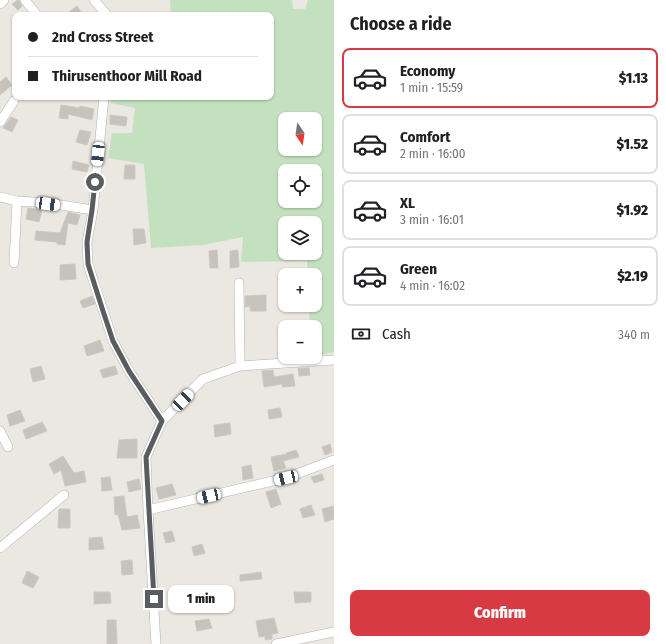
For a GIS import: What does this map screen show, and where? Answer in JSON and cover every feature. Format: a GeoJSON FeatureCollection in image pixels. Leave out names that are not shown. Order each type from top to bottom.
{"type":"FeatureCollection","features":[{"type":"Feature","properties":{"kind":"street"},"geometry":{"type":"LineString","coordinates":[[0,4],[4,0]]}},
{"type":"Feature","properties":{"kind":"street"},"geometry":{"type":"LineString","coordinates":[[25,0],[35,12]]}},
{"type":"Feature","properties":{"kind":"street"},"geometry":{"type":"LineString","coordinates":[[94,0],[104,12]]}},
{"type":"Feature","properties":{"kind":"street"},"geometry":{"type":"LineString","coordinates":[[104,100],[92,210],[87,242],[88,264],[113,341],[129,371],[162,421]]}},
{"type":"Feature","properties":{"kind":"street"},"geometry":{"type":"LineString","coordinates":[[0,122],[14,101]]}},
{"type":"Feature","properties":{"kind":"street"},"geometry":{"type":"LineString","coordinates":[[0,197],[17,202],[48,204],[92,210]]}},
{"type":"Feature","properties":{"kind":"street"},"geometry":{"type":"LineString","coordinates":[[14,263],[17,202]]}},
{"type":"Feature","properties":{"kind":"street"},"geometry":{"type":"LineString","coordinates":[[239,283],[240,366]]}},
{"type":"Feature","properties":{"kind":"street"},"geometry":{"type":"LineString","coordinates":[[156,644],[146,457],[162,421],[203,379],[240,366],[334,360]]}},
{"type":"Feature","properties":{"kind":"street"},"geometry":{"type":"LineString","coordinates":[[0,431],[8,447]]}},
{"type":"Feature","properties":{"kind":"street"},"geometry":{"type":"LineString","coordinates":[[148,510],[286,478],[334,460]]}},
{"type":"Feature","properties":{"kind":"street"},"geometry":{"type":"LineString","coordinates":[[0,548],[64,495]]}},
{"type":"Feature","properties":{"kind":"street"},"geometry":{"type":"LineString","coordinates":[[276,644],[334,632]]}},
{"type":"Feature","properties":{"kind":"green space"},"geometry":{"type":"Polygon","coordinates":[[[170,0],[292,0],[293,9],[305,9],[308,0],[334,0],[334,352],[322,355],[322,320],[310,320],[309,312],[322,312],[322,268],[308,268],[307,261],[241,262],[243,237],[203,245],[151,248],[144,164],[108,158],[112,133],[132,133],[135,108],[111,103],[112,100],[274,100],[274,12],[171,12],[170,0]]]}},
{"type":"Feature","properties":{"kind":"building"},"geometry":{"type":"Polygon","coordinates":[[[18,0],[22,6],[18,10],[12,4],[18,0]]]}},
{"type":"Feature","properties":{"kind":"building"},"geometry":{"type":"Polygon","coordinates":[[[77,6],[81,12],[69,12],[77,6]]]}},
{"type":"Feature","properties":{"kind":"building"},"geometry":{"type":"Polygon","coordinates":[[[6,77],[12,85],[0,95],[0,82],[6,77]]]}},
{"type":"Feature","properties":{"kind":"building"},"geometry":{"type":"Polygon","coordinates":[[[61,105],[79,108],[80,106],[94,109],[92,120],[68,114],[68,119],[59,118],[61,105]]]}},
{"type":"Feature","properties":{"kind":"building"},"geometry":{"type":"Polygon","coordinates":[[[110,115],[127,117],[126,126],[110,124],[110,115]]]}},
{"type":"Feature","properties":{"kind":"building"},"geometry":{"type":"Polygon","coordinates":[[[11,117],[18,120],[12,132],[3,128],[11,117]]]}},
{"type":"Feature","properties":{"kind":"building"},"geometry":{"type":"Polygon","coordinates":[[[80,130],[91,132],[87,145],[76,142],[80,130]]]}},
{"type":"Feature","properties":{"kind":"building"},"geometry":{"type":"Polygon","coordinates":[[[73,161],[89,165],[87,172],[72,169],[73,161]]]}},
{"type":"Feature","properties":{"kind":"building"},"geometry":{"type":"Polygon","coordinates":[[[125,165],[135,165],[135,179],[124,179],[125,165]]]}},
{"type":"Feature","properties":{"kind":"building"},"geometry":{"type":"Polygon","coordinates":[[[28,208],[42,210],[39,222],[26,219],[28,208]]]}},
{"type":"Feature","properties":{"kind":"building"},"geometry":{"type":"Polygon","coordinates":[[[68,212],[80,215],[77,225],[68,223],[65,245],[57,244],[57,242],[35,240],[36,231],[60,233],[68,212]]]}},
{"type":"Feature","properties":{"kind":"building"},"geometry":{"type":"Polygon","coordinates":[[[133,229],[144,229],[146,243],[134,245],[133,229]]]}},
{"type":"Feature","properties":{"kind":"building"},"geometry":{"type":"Polygon","coordinates":[[[217,250],[218,268],[210,268],[209,251],[217,250]]]}},
{"type":"Feature","properties":{"kind":"building"},"geometry":{"type":"Polygon","coordinates":[[[238,250],[239,267],[230,268],[230,251],[238,250]]]}},
{"type":"Feature","properties":{"kind":"building"},"geometry":{"type":"Polygon","coordinates":[[[75,264],[76,279],[60,280],[60,265],[75,264]]]}},
{"type":"Feature","properties":{"kind":"building"},"geometry":{"type":"Polygon","coordinates":[[[266,295],[266,311],[250,311],[250,306],[245,307],[245,296],[266,295]]]}},
{"type":"Feature","properties":{"kind":"building"},"geometry":{"type":"Polygon","coordinates":[[[92,296],[95,304],[83,308],[80,301],[92,296]]]}},
{"type":"Feature","properties":{"kind":"building"},"geometry":{"type":"Polygon","coordinates":[[[100,340],[104,351],[87,356],[84,346],[100,340]]]}},
{"type":"Feature","properties":{"kind":"building"},"geometry":{"type":"Polygon","coordinates":[[[41,366],[45,379],[33,382],[30,369],[41,366]]]}},
{"type":"Feature","properties":{"kind":"building"},"geometry":{"type":"Polygon","coordinates":[[[115,366],[118,374],[103,378],[100,370],[115,366]]]}},
{"type":"Feature","properties":{"kind":"building"},"geometry":{"type":"Polygon","coordinates":[[[298,368],[309,368],[310,375],[299,376],[298,368]]]}},
{"type":"Feature","properties":{"kind":"building"},"geometry":{"type":"Polygon","coordinates":[[[273,370],[274,377],[293,374],[295,386],[283,387],[282,384],[264,387],[262,371],[273,370]]]}},
{"type":"Feature","properties":{"kind":"building"},"geometry":{"type":"Polygon","coordinates":[[[280,408],[282,417],[269,419],[268,410],[280,408]]]}},
{"type":"Feature","properties":{"kind":"building"},"geometry":{"type":"Polygon","coordinates":[[[20,410],[25,421],[10,426],[7,415],[20,410]]]}},
{"type":"Feature","properties":{"kind":"building"},"geometry":{"type":"Polygon","coordinates":[[[42,422],[47,431],[26,439],[23,430],[42,422]]]}},
{"type":"Feature","properties":{"kind":"building"},"geometry":{"type":"Polygon","coordinates":[[[230,423],[231,434],[215,437],[214,425],[230,423]]]}},
{"type":"Feature","properties":{"kind":"building"},"geometry":{"type":"Polygon","coordinates":[[[137,439],[137,458],[117,458],[119,440],[137,439]]]}},
{"type":"Feature","properties":{"kind":"building"},"geometry":{"type":"Polygon","coordinates":[[[330,444],[332,452],[325,455],[322,447],[330,444]]]}},
{"type":"Feature","properties":{"kind":"building"},"geometry":{"type":"Polygon","coordinates":[[[296,450],[299,457],[283,461],[286,468],[274,471],[271,457],[287,454],[286,453],[296,450]]]}},
{"type":"Feature","properties":{"kind":"building"},"geometry":{"type":"Polygon","coordinates":[[[63,456],[74,473],[84,471],[86,482],[65,486],[61,470],[54,474],[49,464],[63,456]]]}},
{"type":"Feature","properties":{"kind":"building"},"geometry":{"type":"Polygon","coordinates":[[[251,465],[253,478],[243,480],[242,467],[251,465]]]}},
{"type":"Feature","properties":{"kind":"building"},"geometry":{"type":"Polygon","coordinates":[[[322,474],[324,480],[314,483],[311,477],[322,474]]]}},
{"type":"Feature","properties":{"kind":"building"},"geometry":{"type":"Polygon","coordinates":[[[110,477],[112,490],[102,491],[101,478],[110,477]]]}},
{"type":"Feature","properties":{"kind":"building"},"geometry":{"type":"Polygon","coordinates":[[[139,479],[141,489],[129,492],[127,482],[139,479]]]}},
{"type":"Feature","properties":{"kind":"building"},"geometry":{"type":"Polygon","coordinates":[[[172,484],[176,495],[159,499],[156,488],[172,484]]]}},
{"type":"Feature","properties":{"kind":"building"},"geometry":{"type":"Polygon","coordinates":[[[276,489],[281,504],[271,508],[266,492],[276,489]]]}},
{"type":"Feature","properties":{"kind":"building"},"geometry":{"type":"Polygon","coordinates":[[[124,496],[127,517],[137,515],[140,528],[122,530],[118,514],[115,515],[114,497],[124,496]]]}},
{"type":"Feature","properties":{"kind":"building"},"geometry":{"type":"Polygon","coordinates":[[[311,505],[315,515],[303,518],[300,509],[311,505]]]}},
{"type":"Feature","properties":{"kind":"building"},"geometry":{"type":"Polygon","coordinates":[[[333,506],[334,519],[325,522],[322,509],[333,506]]]}},
{"type":"Feature","properties":{"kind":"building"},"geometry":{"type":"Polygon","coordinates":[[[59,509],[70,509],[70,528],[58,528],[59,509]]]}},
{"type":"Feature","properties":{"kind":"building"},"geometry":{"type":"Polygon","coordinates":[[[172,531],[175,541],[166,543],[163,533],[172,531]]]}},
{"type":"Feature","properties":{"kind":"building"},"geometry":{"type":"Polygon","coordinates":[[[102,537],[104,549],[89,550],[89,538],[102,537]]]}},
{"type":"Feature","properties":{"kind":"building"},"geometry":{"type":"Polygon","coordinates":[[[202,544],[205,553],[194,556],[192,547],[202,544]]]}},
{"type":"Feature","properties":{"kind":"building"},"geometry":{"type":"Polygon","coordinates":[[[132,560],[133,574],[122,575],[121,561],[132,560]]]}},
{"type":"Feature","properties":{"kind":"building"},"geometry":{"type":"Polygon","coordinates":[[[27,571],[39,577],[33,588],[22,583],[27,571]]]}},
{"type":"Feature","properties":{"kind":"building"},"geometry":{"type":"Polygon","coordinates":[[[261,572],[262,579],[240,581],[240,575],[261,572]]]}},
{"type":"Feature","properties":{"kind":"building"},"geometry":{"type":"Polygon","coordinates":[[[94,592],[110,592],[111,603],[94,604],[94,592]]]}},
{"type":"Feature","properties":{"kind":"building"},"geometry":{"type":"Polygon","coordinates":[[[294,592],[311,592],[311,602],[295,603],[294,592]]]}},
{"type":"Feature","properties":{"kind":"building"},"geometry":{"type":"Polygon","coordinates":[[[274,618],[278,633],[272,634],[272,639],[265,640],[265,636],[259,637],[256,621],[274,618]]]}},
{"type":"Feature","properties":{"kind":"building"},"geometry":{"type":"Polygon","coordinates":[[[209,619],[212,628],[197,631],[195,621],[209,619]]]}},
{"type":"Feature","properties":{"kind":"building"},"geometry":{"type":"Polygon","coordinates":[[[107,620],[116,620],[117,644],[107,644],[107,620]]]}},
{"type":"Feature","properties":{"kind":"route"},"geometry":{"type":"LineString","coordinates":[[95,182],[87,242],[88,264],[113,341],[129,371],[162,421],[146,457],[154,599]]}}]}
